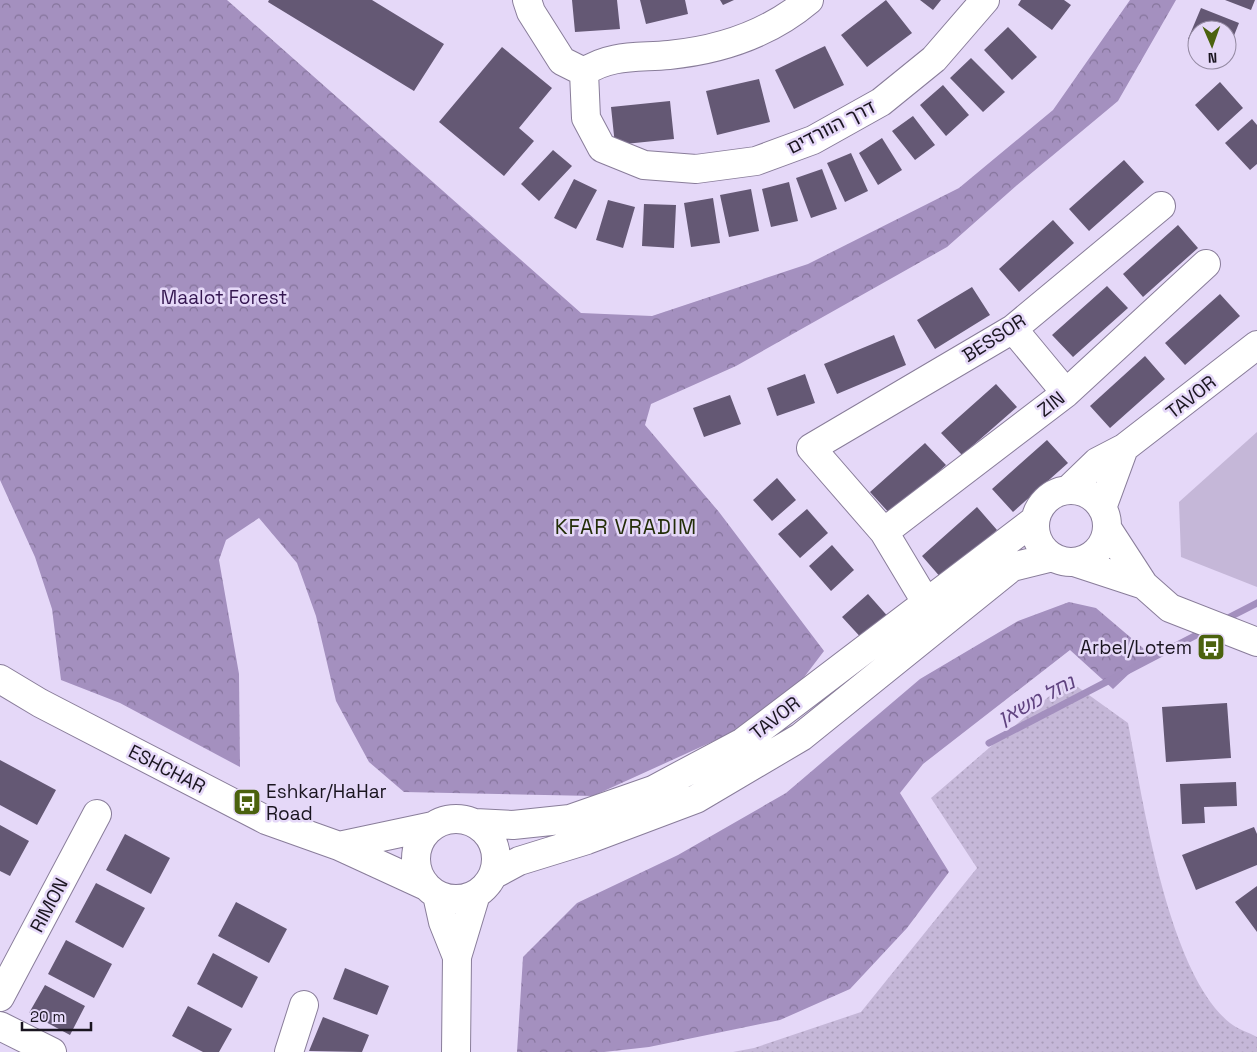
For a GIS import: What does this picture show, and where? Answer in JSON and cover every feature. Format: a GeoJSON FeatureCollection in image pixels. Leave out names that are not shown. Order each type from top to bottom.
{"type":"FeatureCollection","features":[{"type":"Feature","properties":{"kind":"street"},"geometry":{"type":"LineString","coordinates":[[527,0],[531,12],[562,62],[584,72],[598,62],[626,56],[670,55],[738,42],[795,12],[809,0]]}},
{"type":"Feature","properties":{"kind":"street","name":"דרך הוורדים"},"geometry":{"type":"LineString","coordinates":[[584,72],[586,118],[602,148],[644,165],[696,169],[756,161],[813,140],[881,102],[934,59],[985,0]]}},
{"type":"Feature","properties":{"kind":"street","name":"BESSOR"},"geometry":{"type":"LineString","coordinates":[[884,532],[811,448],[1013,329],[1161,206]]}},
{"type":"Feature","properties":{"kind":"street","name":"ZIN"},"geometry":{"type":"LineString","coordinates":[[884,532],[1066,393],[1206,264]]}},
{"type":"Feature","properties":{"kind":"street"},"geometry":{"type":"LineString","coordinates":[[1013,329],[1066,393]]}},
{"type":"Feature","properties":{"kind":"street","name":"TAVOR"},"geometry":{"type":"LineString","coordinates":[[1068,490],[1097,462],[1124,448],[1257,345]]}},
{"type":"Feature","properties":{"kind":"street"},"geometry":{"type":"LineString","coordinates":[[1063,559],[1093,554],[1105,538],[1104,518],[1124,448]]}},
{"type":"Feature","properties":{"kind":"street"},"geometry":{"type":"LineString","coordinates":[[1144,585],[1063,559],[1038,541],[1035,520],[1039,509],[1046,499],[1057,492],[1068,490],[1081,491],[1092,496],[1144,585],[1170,608],[1257,642]]}},
{"type":"Feature","properties":{"kind":"street","name":"TAVOR"},"geometry":{"type":"LineString","coordinates":[[475,823],[513,825],[570,819],[653,790],[743,742],[1035,520]]}},
{"type":"Feature","properties":{"kind":"street"},"geometry":{"type":"LineString","coordinates":[[884,532],[926,602]]}},
{"type":"Feature","properties":{"kind":"street","name":"TAVOR"},"geometry":{"type":"LineString","coordinates":[[485,884],[519,861],[587,840],[696,799],[800,737],[1012,568],[1063,559]]}},
{"type":"Feature","properties":{"kind":"street","name":"ESHCHAR"},"geometry":{"type":"LineString","coordinates":[[0,679],[40,703],[266,820],[339,846],[432,891]]}},
{"type":"Feature","properties":{"kind":"street","name":"RIMON"},"geometry":{"type":"LineString","coordinates":[[0,997],[97,814]]}},
{"type":"Feature","properties":{"kind":"street"},"geometry":{"type":"LineString","coordinates":[[339,846],[433,826],[453,819],[475,823],[484,830],[496,851],[496,863],[485,884],[456,957]]}},
{"type":"Feature","properties":{"kind":"street"},"geometry":{"type":"LineString","coordinates":[[433,826],[425,834],[416,853],[418,875],[432,891],[456,957],[456,1052]]}},
{"type":"Feature","properties":{"kind":"street"},"geometry":{"type":"LineString","coordinates":[[432,891],[451,899],[464,899],[485,884]]}},
{"type":"Feature","properties":{"kind":"street"},"geometry":{"type":"LineString","coordinates":[[289,1052],[304,1005]]}},
{"type":"Feature","properties":{"kind":"street"},"geometry":{"type":"LineString","coordinates":[[0,1026],[52,1052]]}},
{"type":"Feature","properties":{"kind":"shaded area"},"geometry":{"type":"Polygon","coordinates":[[[1257,432],[1257,587],[1181,557],[1179,502],[1257,432]]]}},
{"type":"Feature","properties":{"kind":"shaded area"},"geometry":{"type":"Polygon","coordinates":[[[1068,680],[1128,723],[1161,884],[1174,927],[1190,966],[1208,999],[1230,1023],[1257,1037],[1257,1052],[733,1052],[754,1048],[861,1012],[977,868],[931,798],[1068,680]]]}},
{"type":"Feature","properties":{"kind":"green space","name":"Maalot Forest"},"geometry":{"type":"Polygon","coordinates":[[[0,0],[227,0],[581,313],[652,316],[808,264],[959,188],[1053,110],[1130,0],[1176,0],[1118,101],[1016,186],[947,247],[736,366],[651,404],[645,425],[719,512],[824,651],[792,693],[738,730],[593,796],[404,792],[369,762],[336,701],[316,616],[297,563],[259,518],[226,540],[219,560],[239,674],[240,767],[120,703],[61,680],[52,609],[35,557],[0,480],[0,0]]]}},
{"type":"Feature","properties":{"kind":"green space"},"geometry":{"type":"Polygon","coordinates":[[[1069,602],[1096,608],[1150,654],[1113,689],[1070,650],[923,764],[900,793],[949,872],[907,928],[850,989],[780,1020],[649,1047],[604,1052],[517,1052],[523,957],[577,903],[678,855],[786,793],[920,679],[1018,621],[1069,602]]]}},
{"type":"Feature","properties":{"kind":"building"},"geometry":{"type":"Polygon","coordinates":[[[269,0],[372,0],[444,44],[414,91],[268,2],[269,0]]]}},
{"type":"Feature","properties":{"kind":"building"},"geometry":{"type":"Polygon","coordinates":[[[572,0],[617,0],[620,29],[575,32],[572,0]]]}},
{"type":"Feature","properties":{"kind":"building"},"geometry":{"type":"Polygon","coordinates":[[[640,0],[685,0],[688,14],[646,24],[640,0]]]}},
{"type":"Feature","properties":{"kind":"building"},"geometry":{"type":"Polygon","coordinates":[[[720,0],[734,0],[723,5],[720,0]]]}},
{"type":"Feature","properties":{"kind":"building"},"geometry":{"type":"Polygon","coordinates":[[[886,0],[912,33],[867,67],[841,35],[886,0]]]}},
{"type":"Feature","properties":{"kind":"building"},"geometry":{"type":"Polygon","coordinates":[[[920,0],[941,0],[933,10],[920,0]]]}},
{"type":"Feature","properties":{"kind":"building"},"geometry":{"type":"Polygon","coordinates":[[[1021,0],[1064,0],[1071,5],[1052,30],[1018,5],[1021,0]]]}},
{"type":"Feature","properties":{"kind":"building"},"geometry":{"type":"Polygon","coordinates":[[[1225,0],[1255,0],[1251,10],[1225,0]]]}},
{"type":"Feature","properties":{"kind":"building"},"geometry":{"type":"Polygon","coordinates":[[[1201,8],[1231,20],[1196,20],[1201,8]]]}},
{"type":"Feature","properties":{"kind":"building"},"geometry":{"type":"Polygon","coordinates":[[[1008,27],[1037,57],[1012,80],[984,50],[1008,27]]]}},
{"type":"Feature","properties":{"kind":"building"},"geometry":{"type":"Polygon","coordinates":[[[825,46],[844,85],[794,109],[775,70],[825,46]]]}},
{"type":"Feature","properties":{"kind":"building"},"geometry":{"type":"Polygon","coordinates":[[[502,47],[552,88],[519,128],[534,141],[504,176],[439,122],[502,47]]]}},
{"type":"Feature","properties":{"kind":"building"},"geometry":{"type":"Polygon","coordinates":[[[971,58],[1005,92],[983,112],[950,78],[971,58]]]}},
{"type":"Feature","properties":{"kind":"building"},"geometry":{"type":"Polygon","coordinates":[[[759,79],[770,122],[717,135],[706,91],[759,79]]]}},
{"type":"Feature","properties":{"kind":"building"},"geometry":{"type":"Polygon","coordinates":[[[1220,82],[1243,108],[1218,131],[1195,105],[1220,82]]]}},
{"type":"Feature","properties":{"kind":"building"},"geometry":{"type":"Polygon","coordinates":[[[943,85],[969,115],[946,136],[920,105],[943,85]]]}},
{"type":"Feature","properties":{"kind":"building"},"geometry":{"type":"Polygon","coordinates":[[[670,101],[674,139],[615,145],[611,107],[670,101]]]}},
{"type":"Feature","properties":{"kind":"building"},"geometry":{"type":"Polygon","coordinates":[[[913,116],[935,145],[915,160],[892,131],[913,116]]]}},
{"type":"Feature","properties":{"kind":"building"},"geometry":{"type":"Polygon","coordinates":[[[1252,119],[1257,125],[1257,164],[1250,170],[1225,143],[1252,119]]]}},
{"type":"Feature","properties":{"kind":"building"},"geometry":{"type":"Polygon","coordinates":[[[882,138],[902,170],[878,185],[859,153],[882,138]]]}},
{"type":"Feature","properties":{"kind":"building"},"geometry":{"type":"Polygon","coordinates":[[[553,150],[572,166],[539,201],[521,184],[553,150]]]}},
{"type":"Feature","properties":{"kind":"building"},"geometry":{"type":"Polygon","coordinates":[[[851,153],[868,191],[845,202],[827,163],[851,153]]]}},
{"type":"Feature","properties":{"kind":"building"},"geometry":{"type":"Polygon","coordinates":[[[1124,160],[1144,182],[1089,231],[1069,209],[1124,160]]]}},
{"type":"Feature","properties":{"kind":"building"},"geometry":{"type":"Polygon","coordinates":[[[822,169],[837,209],[811,218],[796,178],[822,169]]]}},
{"type":"Feature","properties":{"kind":"building"},"geometry":{"type":"Polygon","coordinates":[[[574,179],[597,190],[576,229],[554,218],[574,179]]]}},
{"type":"Feature","properties":{"kind":"building"},"geometry":{"type":"Polygon","coordinates":[[[789,182],[798,221],[771,227],[762,189],[789,182]]]}},
{"type":"Feature","properties":{"kind":"building"},"geometry":{"type":"Polygon","coordinates":[[[751,189],[759,231],[729,237],[720,195],[751,189]]]}},
{"type":"Feature","properties":{"kind":"building"},"geometry":{"type":"Polygon","coordinates":[[[713,198],[720,243],[691,247],[684,203],[713,198]]]}},
{"type":"Feature","properties":{"kind":"building"},"geometry":{"type":"Polygon","coordinates":[[[608,200],[635,207],[623,248],[596,240],[608,200]]]}},
{"type":"Feature","properties":{"kind":"building"},"geometry":{"type":"Polygon","coordinates":[[[644,204],[676,205],[674,248],[642,246],[644,204]]]}},
{"type":"Feature","properties":{"kind":"building"},"geometry":{"type":"Polygon","coordinates":[[[1053,220],[1074,243],[1019,292],[999,269],[1053,220]]]}},
{"type":"Feature","properties":{"kind":"building"},"geometry":{"type":"Polygon","coordinates":[[[1178,225],[1198,248],[1143,297],[1123,274],[1178,225]]]}},
{"type":"Feature","properties":{"kind":"building"},"geometry":{"type":"Polygon","coordinates":[[[1107,286],[1128,308],[1073,357],[1052,335],[1107,286]]]}},
{"type":"Feature","properties":{"kind":"building"},"geometry":{"type":"Polygon","coordinates":[[[972,287],[990,315],[935,349],[917,320],[972,287]]]}},
{"type":"Feature","properties":{"kind":"building"},"geometry":{"type":"Polygon","coordinates":[[[1220,294],[1240,316],[1185,365],[1165,343],[1220,294]]]}},
{"type":"Feature","properties":{"kind":"building"},"geometry":{"type":"Polygon","coordinates":[[[894,335],[906,365],[837,394],[824,364],[894,335]]]}},
{"type":"Feature","properties":{"kind":"building"},"geometry":{"type":"Polygon","coordinates":[[[1145,356],[1165,379],[1110,428],[1090,406],[1145,356]]]}},
{"type":"Feature","properties":{"kind":"building"},"geometry":{"type":"Polygon","coordinates":[[[805,374],[815,403],[777,416],[767,388],[805,374]]]}},
{"type":"Feature","properties":{"kind":"building"},"geometry":{"type":"Polygon","coordinates":[[[996,384],[1017,407],[962,455],[941,433],[996,384]]]}},
{"type":"Feature","properties":{"kind":"building"},"geometry":{"type":"Polygon","coordinates":[[[730,395],[741,424],[704,437],[693,408],[730,395]]]}},
{"type":"Feature","properties":{"kind":"building"},"geometry":{"type":"Polygon","coordinates":[[[1047,440],[1068,463],[1013,512],[992,489],[1047,440]]]}},
{"type":"Feature","properties":{"kind":"building"},"geometry":{"type":"Polygon","coordinates":[[[925,443],[946,465],[891,515],[870,492],[925,443]]]}},
{"type":"Feature","properties":{"kind":"building"},"geometry":{"type":"Polygon","coordinates":[[[777,478],[796,500],[772,521],[753,500],[777,478]]]}},
{"type":"Feature","properties":{"kind":"building"},"geometry":{"type":"Polygon","coordinates":[[[977,507],[997,530],[942,579],[922,556],[977,507]]]}},
{"type":"Feature","properties":{"kind":"building"},"geometry":{"type":"Polygon","coordinates":[[[807,509],[828,533],[800,558],[778,534],[807,509]]]}},
{"type":"Feature","properties":{"kind":"building"},"geometry":{"type":"Polygon","coordinates":[[[832,545],[854,570],[831,591],[809,566],[832,545]]]}},
{"type":"Feature","properties":{"kind":"building"},"geometry":{"type":"Polygon","coordinates":[[[868,594],[891,620],[866,643],[842,617],[868,594]]]}},
{"type":"Feature","properties":{"kind":"building"},"geometry":{"type":"Polygon","coordinates":[[[1227,703],[1231,758],[1166,762],[1162,707],[1227,703]]]}},
{"type":"Feature","properties":{"kind":"building"},"geometry":{"type":"Polygon","coordinates":[[[0,760],[56,790],[37,825],[0,805],[0,760]]]}},
{"type":"Feature","properties":{"kind":"building"},"geometry":{"type":"Polygon","coordinates":[[[1236,782],[1237,806],[1204,807],[1205,823],[1182,824],[1180,784],[1236,782]]]}},
{"type":"Feature","properties":{"kind":"building"},"geometry":{"type":"Polygon","coordinates":[[[0,825],[29,841],[10,876],[0,871],[0,825]]]}},
{"type":"Feature","properties":{"kind":"building"},"geometry":{"type":"Polygon","coordinates":[[[1254,827],[1257,834],[1257,865],[1196,890],[1182,855],[1254,827]]]}},
{"type":"Feature","properties":{"kind":"building"},"geometry":{"type":"Polygon","coordinates":[[[125,834],[170,858],[151,894],[106,870],[125,834]]]}},
{"type":"Feature","properties":{"kind":"building"},"geometry":{"type":"Polygon","coordinates":[[[96,883],[145,908],[123,948],[75,922],[96,883]]]}},
{"type":"Feature","properties":{"kind":"building"},"geometry":{"type":"Polygon","coordinates":[[[1257,886],[1257,932],[1235,902],[1257,886]]]}},
{"type":"Feature","properties":{"kind":"building"},"geometry":{"type":"Polygon","coordinates":[[[236,902],[287,929],[269,963],[218,936],[236,902]]]}},
{"type":"Feature","properties":{"kind":"building"},"geometry":{"type":"Polygon","coordinates":[[[66,940],[112,964],[94,998],[48,974],[66,940]]]}},
{"type":"Feature","properties":{"kind":"building"},"geometry":{"type":"Polygon","coordinates":[[[213,953],[258,977],[242,1008],[197,984],[213,953]]]}},
{"type":"Feature","properties":{"kind":"building"},"geometry":{"type":"Polygon","coordinates":[[[345,968],[389,986],[377,1015],[333,999],[345,968]]]}},
{"type":"Feature","properties":{"kind":"building"},"geometry":{"type":"Polygon","coordinates":[[[45,985],[85,1006],[70,1035],[29,1013],[45,985]]]}},
{"type":"Feature","properties":{"kind":"building"},"geometry":{"type":"Polygon","coordinates":[[[188,1006],[232,1029],[219,1052],[203,1052],[172,1036],[188,1006]]]}},
{"type":"Feature","properties":{"kind":"building"},"geometry":{"type":"Polygon","coordinates":[[[323,1017],[369,1035],[362,1052],[309,1051],[323,1017]]]}},
{"type":"Feature","properties":{"kind":"waterway","name":"נחל משאן"},"geometry":{"type":"LineString","coordinates":[[1224,620],[1257,603]]}},
{"type":"Feature","properties":{"kind":"waterway","name":"נחל משאן"},"geometry":{"type":"LineString","coordinates":[[989,743],[1206,630]]}},
{"type":"Feature","properties":{"kind":"place","name":"Arbel/Lotem"},"geometry":{"type":"Point","coordinates":[1211,647]}},
{"type":"Feature","properties":{"kind":"place","name":"Eshkar/HaHar Road"},"geometry":{"type":"Point","coordinates":[247,802]}},
{"type":"Feature","properties":{"kind":"district","name":"KFAR VRADIM"},"geometry":{"type":"Point","coordinates":[626,526]}}]}
